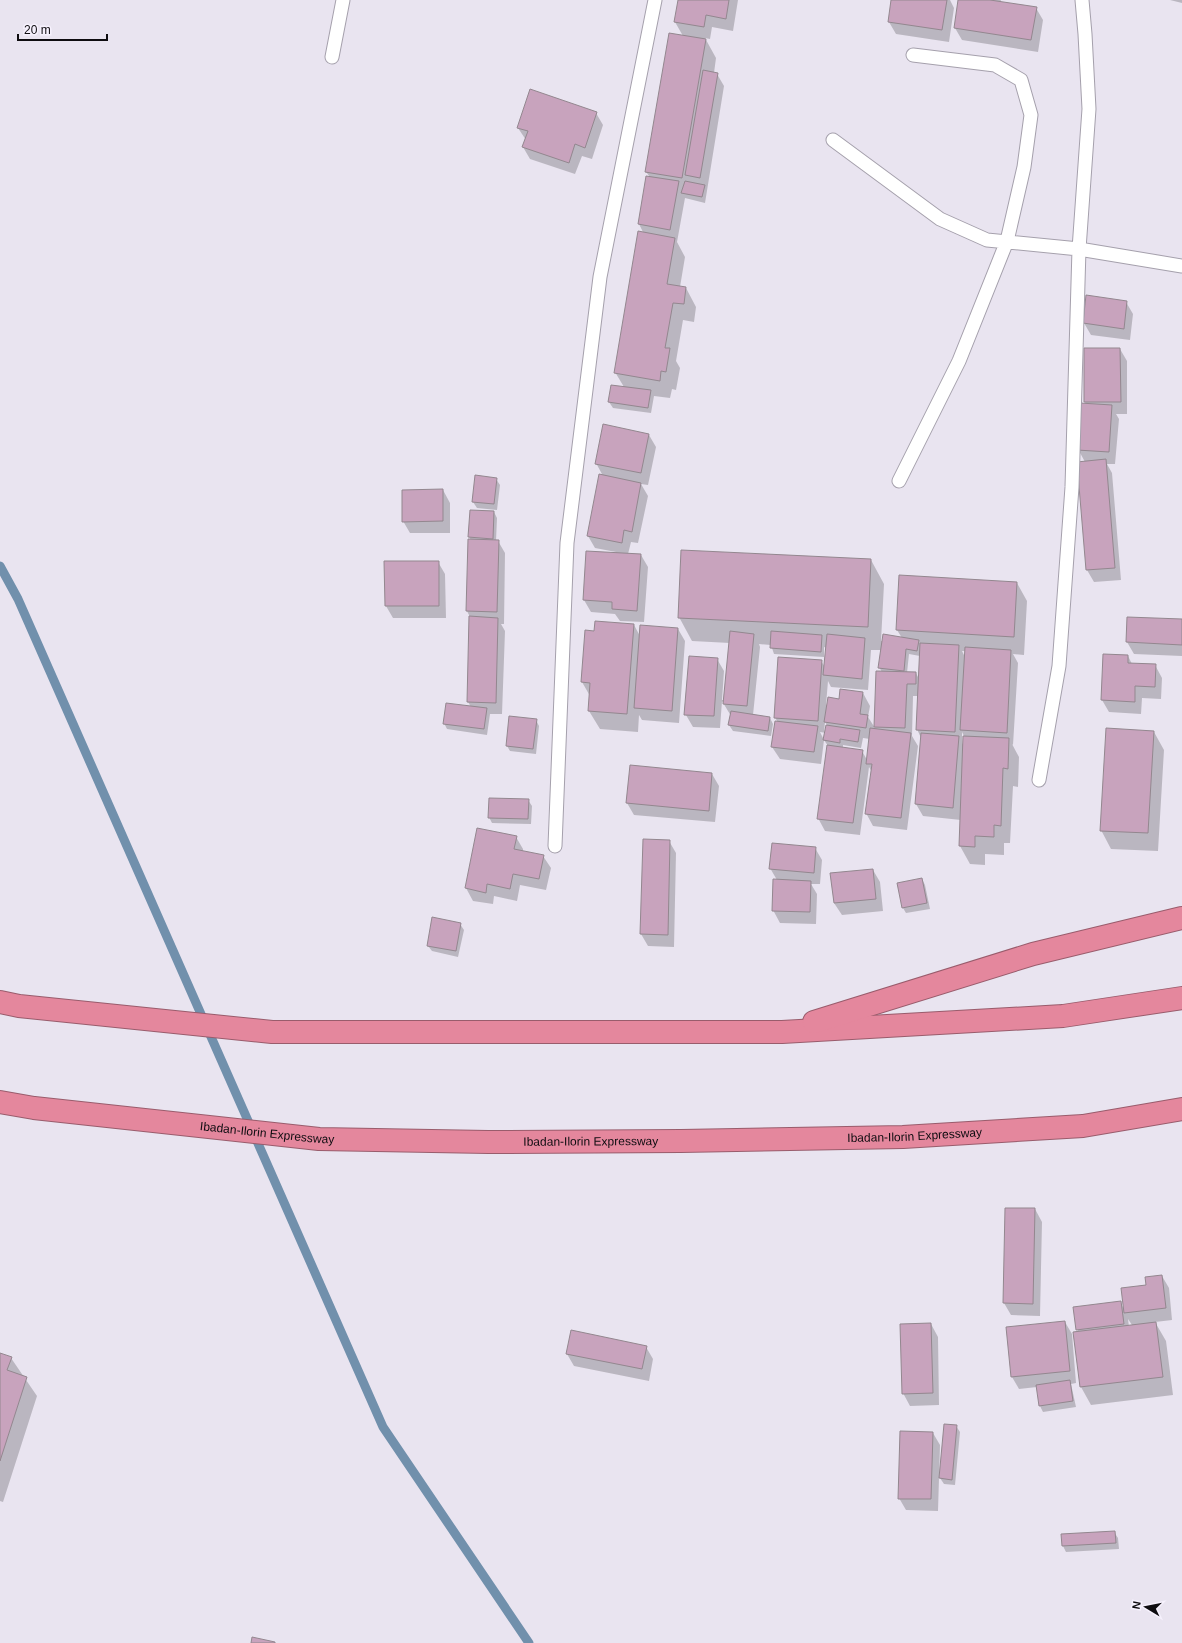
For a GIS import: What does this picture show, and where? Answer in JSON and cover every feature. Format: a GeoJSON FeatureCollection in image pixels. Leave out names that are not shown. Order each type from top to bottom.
{"type":"FeatureCollection","features":[{"type":"Feature","properties":{"kind":"highway"},"geometry":{"type":"LineString","coordinates":[[782,1032],[1033,954],[1182,918]]}},
{"type":"Feature","properties":{"kind":"highway"},"geometry":{"type":"LineString","coordinates":[[0,1002],[19,1006],[272,1032],[782,1032],[1064,1016],[1182,998]]}},
{"type":"Feature","properties":{"kind":"highway","name":"Ibadan-Ilorin Expressway"},"geometry":{"type":"LineString","coordinates":[[0,1102],[34,1108],[319,1139],[488,1142],[681,1142],[903,1137],[1083,1126],[1182,1109]]}},
{"type":"Feature","properties":{"kind":"lane"},"geometry":{"type":"LineString","coordinates":[[332,57],[343,0]]}},
{"type":"Feature","properties":{"kind":"lane"},"geometry":{"type":"LineString","coordinates":[[555,846],[566,543],[600,277],[655,0]]}},
{"type":"Feature","properties":{"kind":"lane"},"geometry":{"type":"LineString","coordinates":[[1039,780],[1059,666],[1072,487],[1079,249],[1089,109],[1086,34],[1082,0]]}},
{"type":"Feature","properties":{"kind":"lane"},"geometry":{"type":"LineString","coordinates":[[898,481],[959,362],[1007,242],[1024,167],[1031,115],[1021,80],[995,65],[913,55]]}},
{"type":"Feature","properties":{"kind":"lane"},"geometry":{"type":"LineString","coordinates":[[833,140],[940,219],[987,240],[1079,249],[1182,266]]}},
{"type":"Feature","properties":{"kind":"building"},"geometry":{"type":"Polygon","coordinates":[[[678,0],[729,0],[726,19],[706,15],[704,27],[674,22],[678,0]]]}},
{"type":"Feature","properties":{"kind":"building"},"geometry":{"type":"Polygon","coordinates":[[[891,0],[947,0],[942,30],[888,22],[891,0]]]}},
{"type":"Feature","properties":{"kind":"building"},"geometry":{"type":"Polygon","coordinates":[[[958,0],[990,0],[1037,7],[1031,40],[954,28],[958,0]]]}},
{"type":"Feature","properties":{"kind":"building"},"geometry":{"type":"Polygon","coordinates":[[[669,33],[706,39],[682,178],[645,172],[669,33]]]}},
{"type":"Feature","properties":{"kind":"building"},"geometry":{"type":"Polygon","coordinates":[[[703,70],[718,73],[700,178],[685,175],[703,70]]]}},
{"type":"Feature","properties":{"kind":"building"},"geometry":{"type":"Polygon","coordinates":[[[530,89],[597,112],[585,148],[575,144],[569,163],[522,147],[528,131],[517,128],[530,89]]]}},
{"type":"Feature","properties":{"kind":"building"},"geometry":{"type":"Polygon","coordinates":[[[646,176],[679,181],[670,230],[638,224],[646,176]]]}},
{"type":"Feature","properties":{"kind":"building"},"geometry":{"type":"Polygon","coordinates":[[[685,181],[705,185],[702,197],[681,193],[685,181]]]}},
{"type":"Feature","properties":{"kind":"building"},"geometry":{"type":"Polygon","coordinates":[[[638,231],[675,238],[667,284],[686,287],[684,304],[673,303],[665,348],[670,348],[666,372],[661,371],[660,381],[614,373],[638,231]]]}},
{"type":"Feature","properties":{"kind":"building"},"geometry":{"type":"Polygon","coordinates":[[[1086,295],[1127,301],[1124,329],[1083,323],[1086,295]]]}},
{"type":"Feature","properties":{"kind":"building"},"geometry":{"type":"Polygon","coordinates":[[[1084,348],[1120,348],[1121,402],[1084,402],[1084,348]]]}},
{"type":"Feature","properties":{"kind":"building"},"geometry":{"type":"Polygon","coordinates":[[[611,385],[651,390],[648,408],[608,402],[611,385]]]}},
{"type":"Feature","properties":{"kind":"building"},"geometry":{"type":"Polygon","coordinates":[[[1080,403],[1112,405],[1109,452],[1077,450],[1080,403]]]}},
{"type":"Feature","properties":{"kind":"building"},"geometry":{"type":"Polygon","coordinates":[[[603,424],[649,434],[641,473],[595,464],[603,424]]]}},
{"type":"Feature","properties":{"kind":"building"},"geometry":{"type":"Polygon","coordinates":[[[1106,459],[1115,568],[1086,570],[1077,462],[1106,459]]]}},
{"type":"Feature","properties":{"kind":"building"},"geometry":{"type":"Polygon","coordinates":[[[599,474],[641,483],[632,532],[624,530],[622,543],[587,536],[599,474]]]}},
{"type":"Feature","properties":{"kind":"building"},"geometry":{"type":"Polygon","coordinates":[[[475,475],[497,478],[494,504],[472,502],[475,475]]]}},
{"type":"Feature","properties":{"kind":"building"},"geometry":{"type":"Polygon","coordinates":[[[443,489],[443,521],[402,522],[402,490],[443,489]]]}},
{"type":"Feature","properties":{"kind":"building"},"geometry":{"type":"Polygon","coordinates":[[[470,510],[494,511],[493,539],[468,537],[470,510]]]}},
{"type":"Feature","properties":{"kind":"building"},"geometry":{"type":"Polygon","coordinates":[[[468,539],[499,540],[497,612],[466,611],[468,539]]]}},
{"type":"Feature","properties":{"kind":"building"},"geometry":{"type":"Polygon","coordinates":[[[681,550],[871,559],[868,627],[678,618],[681,550]]]}},
{"type":"Feature","properties":{"kind":"building"},"geometry":{"type":"Polygon","coordinates":[[[586,551],[641,554],[637,611],[612,609],[612,602],[583,600],[586,551]]]}},
{"type":"Feature","properties":{"kind":"building"},"geometry":{"type":"Polygon","coordinates":[[[384,561],[439,561],[439,606],[385,606],[384,561]]]}},
{"type":"Feature","properties":{"kind":"building"},"geometry":{"type":"Polygon","coordinates":[[[899,575],[1017,582],[1014,637],[896,630],[899,575]]]}},
{"type":"Feature","properties":{"kind":"building"},"geometry":{"type":"Polygon","coordinates":[[[469,616],[498,618],[496,703],[467,702],[469,616]]]}},
{"type":"Feature","properties":{"kind":"building"},"geometry":{"type":"Polygon","coordinates":[[[1127,617],[1182,619],[1182,645],[1126,642],[1127,617]]]}},
{"type":"Feature","properties":{"kind":"building"},"geometry":{"type":"Polygon","coordinates":[[[595,621],[634,624],[627,714],[588,711],[590,683],[581,682],[585,630],[594,631],[595,621]]]}},
{"type":"Feature","properties":{"kind":"building"},"geometry":{"type":"Polygon","coordinates":[[[640,625],[678,628],[672,711],[634,708],[640,625]]]}},
{"type":"Feature","properties":{"kind":"building"},"geometry":{"type":"Polygon","coordinates":[[[730,631],[754,634],[747,706],[723,704],[730,631]]]}},
{"type":"Feature","properties":{"kind":"building"},"geometry":{"type":"Polygon","coordinates":[[[771,631],[822,635],[821,652],[770,648],[771,631]]]}},
{"type":"Feature","properties":{"kind":"building"},"geometry":{"type":"Polygon","coordinates":[[[827,634],[865,638],[862,679],[823,675],[827,634]]]}},
{"type":"Feature","properties":{"kind":"building"},"geometry":{"type":"Polygon","coordinates":[[[883,634],[919,640],[917,651],[906,649],[904,671],[878,668],[883,634]]]}},
{"type":"Feature","properties":{"kind":"building"},"geometry":{"type":"Polygon","coordinates":[[[920,643],[959,645],[955,732],[916,730],[920,643]]]}},
{"type":"Feature","properties":{"kind":"building"},"geometry":{"type":"Polygon","coordinates":[[[965,647],[1011,650],[1007,733],[960,730],[965,647]]]}},
{"type":"Feature","properties":{"kind":"building"},"geometry":{"type":"Polygon","coordinates":[[[1103,654],[1128,655],[1128,663],[1156,664],[1155,687],[1135,686],[1135,702],[1101,700],[1103,654]]]}},
{"type":"Feature","properties":{"kind":"building"},"geometry":{"type":"Polygon","coordinates":[[[689,656],[718,658],[714,716],[684,715],[689,656]]]}},
{"type":"Feature","properties":{"kind":"building"},"geometry":{"type":"Polygon","coordinates":[[[778,657],[822,660],[818,721],[774,718],[778,657]]]}},
{"type":"Feature","properties":{"kind":"building"},"geometry":{"type":"Polygon","coordinates":[[[876,671],[916,672],[916,684],[907,684],[905,728],[874,727],[876,671]]]}},
{"type":"Feature","properties":{"kind":"building"},"geometry":{"type":"Polygon","coordinates":[[[840,689],[863,692],[860,714],[868,715],[866,728],[824,722],[828,697],[839,699],[840,689]]]}},
{"type":"Feature","properties":{"kind":"building"},"geometry":{"type":"Polygon","coordinates":[[[446,703],[487,708],[484,729],[443,724],[446,703]]]}},
{"type":"Feature","properties":{"kind":"building"},"geometry":{"type":"Polygon","coordinates":[[[731,711],[770,717],[768,731],[728,725],[731,711]]]}},
{"type":"Feature","properties":{"kind":"building"},"geometry":{"type":"Polygon","coordinates":[[[509,716],[537,719],[533,749],[506,746],[509,716]]]}},
{"type":"Feature","properties":{"kind":"building"},"geometry":{"type":"Polygon","coordinates":[[[775,721],[818,726],[814,752],[771,747],[775,721]]]}},
{"type":"Feature","properties":{"kind":"building"},"geometry":{"type":"Polygon","coordinates":[[[826,725],[860,730],[858,742],[840,739],[840,743],[823,740],[826,725]]]}},
{"type":"Feature","properties":{"kind":"building"},"geometry":{"type":"Polygon","coordinates":[[[870,728],[911,733],[901,818],[865,814],[872,764],[866,764],[870,728]]]}},
{"type":"Feature","properties":{"kind":"building"},"geometry":{"type":"Polygon","coordinates":[[[1106,728],[1154,731],[1148,833],[1100,831],[1106,728]]]}},
{"type":"Feature","properties":{"kind":"building"},"geometry":{"type":"Polygon","coordinates":[[[921,733],[959,736],[953,808],[915,804],[921,733]]]}},
{"type":"Feature","properties":{"kind":"building"},"geometry":{"type":"Polygon","coordinates":[[[963,736],[1009,738],[1008,769],[1003,768],[1001,826],[994,825],[994,837],[975,836],[975,847],[959,846],[963,736]]]}},
{"type":"Feature","properties":{"kind":"building"},"geometry":{"type":"Polygon","coordinates":[[[827,745],[863,750],[853,823],[817,819],[827,745]]]}},
{"type":"Feature","properties":{"kind":"building"},"geometry":{"type":"Polygon","coordinates":[[[630,765],[712,773],[709,811],[626,803],[630,765]]]}},
{"type":"Feature","properties":{"kind":"building"},"geometry":{"type":"Polygon","coordinates":[[[489,798],[529,799],[528,819],[488,818],[489,798]]]}},
{"type":"Feature","properties":{"kind":"building"},"geometry":{"type":"Polygon","coordinates":[[[477,828],[517,836],[514,849],[544,855],[539,879],[513,874],[510,889],[487,884],[486,893],[465,888],[477,828]]]}},
{"type":"Feature","properties":{"kind":"building"},"geometry":{"type":"Polygon","coordinates":[[[643,839],[670,840],[668,935],[640,934],[643,839]]]}},
{"type":"Feature","properties":{"kind":"building"},"geometry":{"type":"Polygon","coordinates":[[[772,843],[816,847],[814,873],[769,869],[772,843]]]}},
{"type":"Feature","properties":{"kind":"building"},"geometry":{"type":"Polygon","coordinates":[[[873,869],[876,899],[834,903],[830,873],[873,869]]]}},
{"type":"Feature","properties":{"kind":"building"},"geometry":{"type":"Polygon","coordinates":[[[922,878],[927,903],[902,908],[897,883],[922,878]]]}},
{"type":"Feature","properties":{"kind":"building"},"geometry":{"type":"Polygon","coordinates":[[[773,879],[811,881],[810,912],[772,911],[773,879]]]}},
{"type":"Feature","properties":{"kind":"building"},"geometry":{"type":"Polygon","coordinates":[[[432,917],[461,923],[456,951],[427,946],[432,917]]]}},
{"type":"Feature","properties":{"kind":"building"},"geometry":{"type":"Polygon","coordinates":[[[1005,1208],[1035,1208],[1033,1304],[1003,1303],[1005,1208]]]}},
{"type":"Feature","properties":{"kind":"building"},"geometry":{"type":"Polygon","coordinates":[[[1162,1275],[1166,1308],[1124,1313],[1121,1288],[1146,1285],[1145,1277],[1162,1275]]]}},
{"type":"Feature","properties":{"kind":"building"},"geometry":{"type":"Polygon","coordinates":[[[1121,1301],[1124,1324],[1076,1330],[1073,1307],[1121,1301]]]}},
{"type":"Feature","properties":{"kind":"building"},"geometry":{"type":"Polygon","coordinates":[[[1065,1321],[1070,1371],[1011,1377],[1006,1327],[1065,1321]]]}},
{"type":"Feature","properties":{"kind":"building"},"geometry":{"type":"Polygon","coordinates":[[[1156,1322],[1163,1377],[1080,1387],[1073,1332],[1156,1322]]]}},
{"type":"Feature","properties":{"kind":"building"},"geometry":{"type":"Polygon","coordinates":[[[931,1323],[933,1393],[902,1394],[900,1324],[931,1323]]]}},
{"type":"Feature","properties":{"kind":"building"},"geometry":{"type":"Polygon","coordinates":[[[571,1330],[647,1346],[642,1369],[566,1354],[571,1330]]]}},
{"type":"Feature","properties":{"kind":"building"},"geometry":{"type":"Polygon","coordinates":[[[0,1353],[12,1357],[7,1370],[27,1377],[0,1461],[0,1353]]]}},
{"type":"Feature","properties":{"kind":"building"},"geometry":{"type":"Polygon","coordinates":[[[1070,1380],[1073,1401],[1039,1406],[1036,1385],[1070,1380]]]}},
{"type":"Feature","properties":{"kind":"building"},"geometry":{"type":"Polygon","coordinates":[[[944,1424],[957,1425],[952,1480],[939,1478],[944,1424]]]}},
{"type":"Feature","properties":{"kind":"building"},"geometry":{"type":"Polygon","coordinates":[[[900,1431],[933,1432],[931,1499],[898,1499],[900,1431]]]}},
{"type":"Feature","properties":{"kind":"building"},"geometry":{"type":"Polygon","coordinates":[[[1115,1531],[1116,1543],[1062,1546],[1061,1534],[1115,1531]]]}},
{"type":"Feature","properties":{"kind":"building"},"geometry":{"type":"Polygon","coordinates":[[[252,1637],[275,1642],[275,1643],[251,1643],[252,1637]]]}},
{"type":"Feature","properties":{"kind":"waterway"},"geometry":{"type":"LineString","coordinates":[[0,566],[18,599],[383,1427],[529,1643]]}}]}
